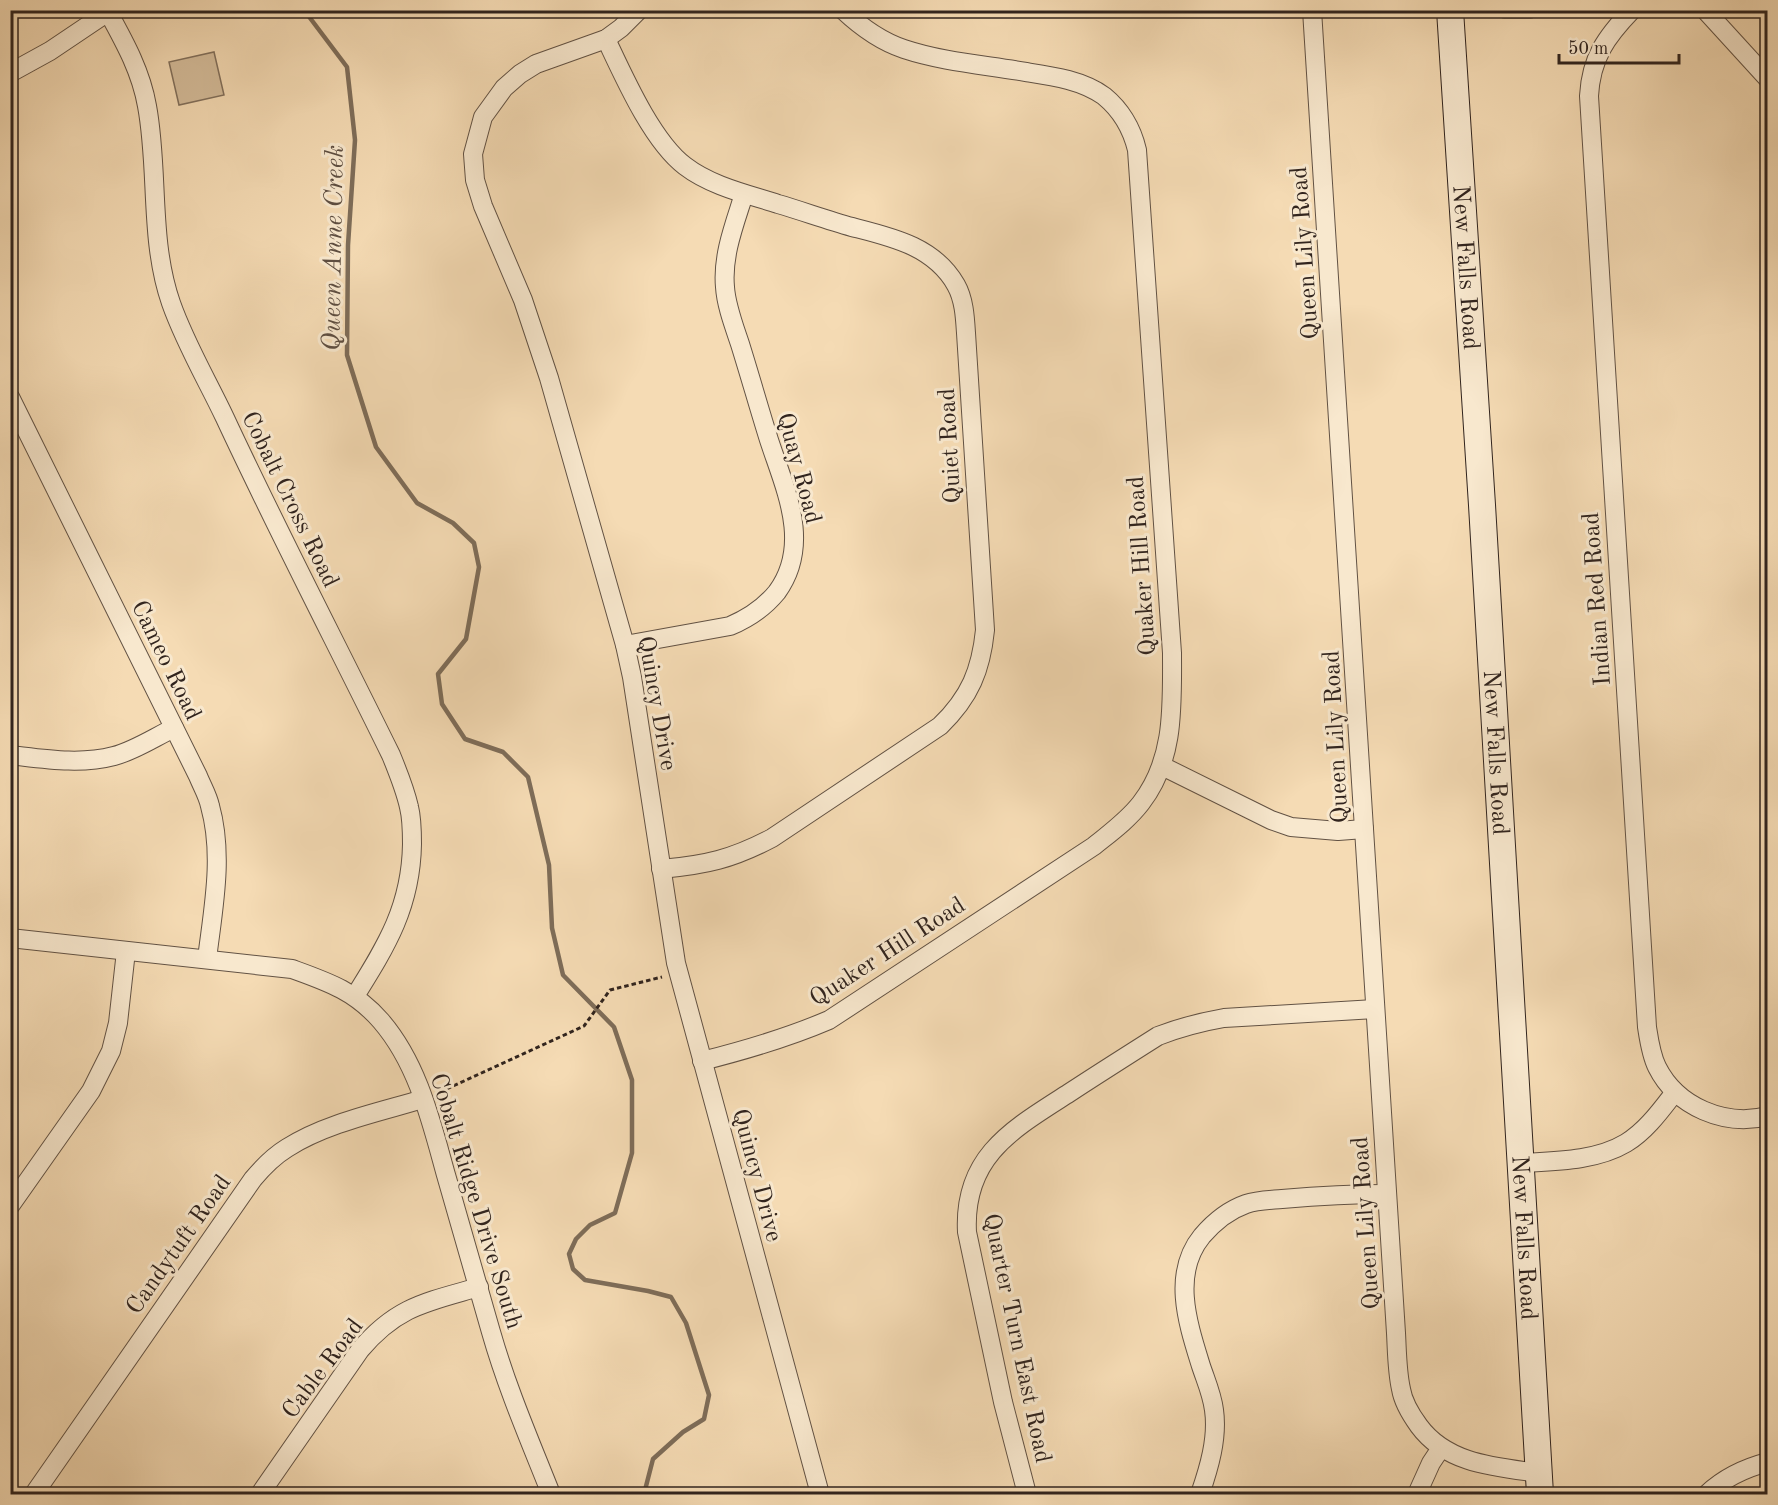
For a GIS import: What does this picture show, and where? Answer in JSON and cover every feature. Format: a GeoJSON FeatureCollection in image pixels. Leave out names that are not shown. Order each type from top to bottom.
{"type":"FeatureCollection","features":[{"type":"Feature","properties":{"kind":"main road","name":"New Falls Road"},"geometry":{"type":"LineString","coordinates":[[1450,10],[1484,529],[1540,1484]]}},
{"type":"Feature","properties":{"kind":"street","name":"Quincy Drive"},"geometry":{"type":"LineString","coordinates":[[639,10],[606,39],[536,64],[504,88],[483,117],[473,154],[475,180],[483,206],[522,300],[549,378],[625,645],[632,676],[679,973],[820,1494]]}},
{"type":"Feature","properties":{"kind":"street","name":"Quaker Hill Road"},"geometry":{"type":"LineString","coordinates":[[702,1061],[796,1035],[845,1010],[1094,846],[1119,826],[1141,803],[1162,766],[1168,749],[1172,715],[1172,653],[1137,150],[1134,136],[1117,108],[1089,88],[1042,75],[904,49],[862,28],[843,10]]}},
{"type":"Feature","properties":{"kind":"street","name":"Queen Lily Road"},"geometry":{"type":"LineString","coordinates":[[1312,10],[1401,1388],[1413,1419],[1441,1448],[1464,1460],[1540,1484]]}},
{"type":"Feature","properties":{"kind":"street","name":"Indian Red Road"},"geometry":{"type":"LineString","coordinates":[[1632,10],[1599,51],[1594,62],[1589,96],[1647,1027],[1651,1050],[1657,1066],[1675,1092],[1694,1106],[1707,1112],[1748,1119],[1767,1116]]}},
{"type":"Feature","properties":{"kind":"street"},"geometry":{"type":"LineString","coordinates":[[1705,10],[1767,79]]}},
{"type":"Feature","properties":{"kind":"street"},"geometry":{"type":"LineString","coordinates":[[10,73],[50,51],[107,11]]}},
{"type":"Feature","properties":{"kind":"street","name":"Cobalt Cross Road"},"geometry":{"type":"LineString","coordinates":[[107,11],[131,54],[143,86],[166,286],[183,334],[391,755],[410,810],[412,860],[407,895],[391,937],[355,996]]}},
{"type":"Feature","properties":{"kind":"street","name":"Quiet Road"},"geometry":{"type":"LineString","coordinates":[[606,39],[649,122],[676,159],[687,168],[744,194],[917,247],[945,268],[956,284],[963,307],[966,333],[985,630],[976,675],[957,710],[940,726],[902,753],[772,838],[744,853],[691,866],[661,869]]}},
{"type":"Feature","properties":{"kind":"street","name":"Quay Road"},"geometry":{"type":"LineString","coordinates":[[625,645],[730,626],[746,620],[771,600],[784,581],[791,563],[795,542],[790,501],[725,289],[724,270],[729,240],[744,194]]}},
{"type":"Feature","properties":{"kind":"street","name":"Cameo Road"},"geometry":{"type":"LineString","coordinates":[[10,397],[210,804],[214,824],[216,883],[207,959]]}},
{"type":"Feature","properties":{"kind":"street"},"geometry":{"type":"LineString","coordinates":[[10,755],[87,761],[116,756],[174,728]]}},
{"type":"Feature","properties":{"kind":"street"},"geometry":{"type":"LineString","coordinates":[[1162,766],[1271,820],[1291,827],[1338,831],[1364,829]]}},
{"type":"Feature","properties":{"kind":"street","name":"Cobalt Ridge Drive South"},"geometry":{"type":"LineString","coordinates":[[10,938],[292,969],[336,985],[367,1005],[407,1059],[423,1100],[492,1335],[551,1494]]}},
{"type":"Feature","properties":{"kind":"street"},"geometry":{"type":"LineString","coordinates":[[10,1206],[91,1091],[111,1051],[118,1023],[126,951]]}},
{"type":"Feature","properties":{"kind":"street","name":"Quarter Turn East Road"},"geometry":{"type":"LineString","coordinates":[[1027,1494],[1004,1402],[967,1232],[968,1201],[978,1171],[991,1151],[1007,1135],[1034,1115],[1158,1036],[1200,1022],[1224,1018],[1375,1009]]}},
{"type":"Feature","properties":{"kind":"street"},"geometry":{"type":"LineString","coordinates":[[1521,1163],[1571,1160],[1602,1153],[1626,1143],[1655,1117],[1675,1092]]}},
{"type":"Feature","properties":{"kind":"street","name":"Candytuft Road"},"geometry":{"type":"LineString","coordinates":[[34,1494],[253,1179],[268,1162],[288,1147],[320,1131],[423,1100]]}},
{"type":"Feature","properties":{"kind":"street"},"geometry":{"type":"LineString","coordinates":[[1200,1494],[1214,1440],[1215,1412],[1212,1394],[1186,1310],[1183,1285],[1188,1265],[1199,1240],[1218,1220],[1244,1204],[1318,1196],[1387,1194]]}},
{"type":"Feature","properties":{"kind":"street","name":"Cable Road"},"geometry":{"type":"LineString","coordinates":[[260,1494],[360,1350],[375,1332],[395,1316],[419,1304],[479,1287]]}},
{"type":"Feature","properties":{"kind":"street"},"geometry":{"type":"LineString","coordinates":[[1417,1494],[1441,1448]]}},
{"type":"Feature","properties":{"kind":"street"},"geometry":{"type":"LineString","coordinates":[[1707,1494],[1721,1482],[1749,1467],[1767,1462]]}},
{"type":"Feature","properties":{"kind":"lane"},"geometry":{"type":"LineString","coordinates":[[1504,13],[1531,13],[1532,10]]}},
{"type":"Feature","properties":{"kind":"path"},"geometry":{"type":"LineString","coordinates":[[423,1100],[584,1026],[610,990],[679,973]]}},
{"type":"Feature","properties":{"kind":"shaded area"},"geometry":{"type":"Polygon","coordinates":[[[214,52],[224,95],[179,105],[169,62],[214,52]]]}},
{"type":"Feature","properties":{"kind":"waterway","name":"Queen Anne Creek"},"geometry":{"type":"LineString","coordinates":[[304,10],[347,67],[355,140],[348,245],[347,355],[376,447],[417,503],[453,523],[474,543],[479,567],[466,639],[438,674],[442,704],[465,739],[503,752],[528,777],[549,865],[552,928],[563,975],[614,1027],[632,1080],[632,1153],[615,1213],[590,1225],[576,1239],[569,1254],[573,1269],[585,1280],[671,1297],[686,1323],[709,1395],[704,1419],[683,1432],[653,1459],[644,1494]]}}]}
